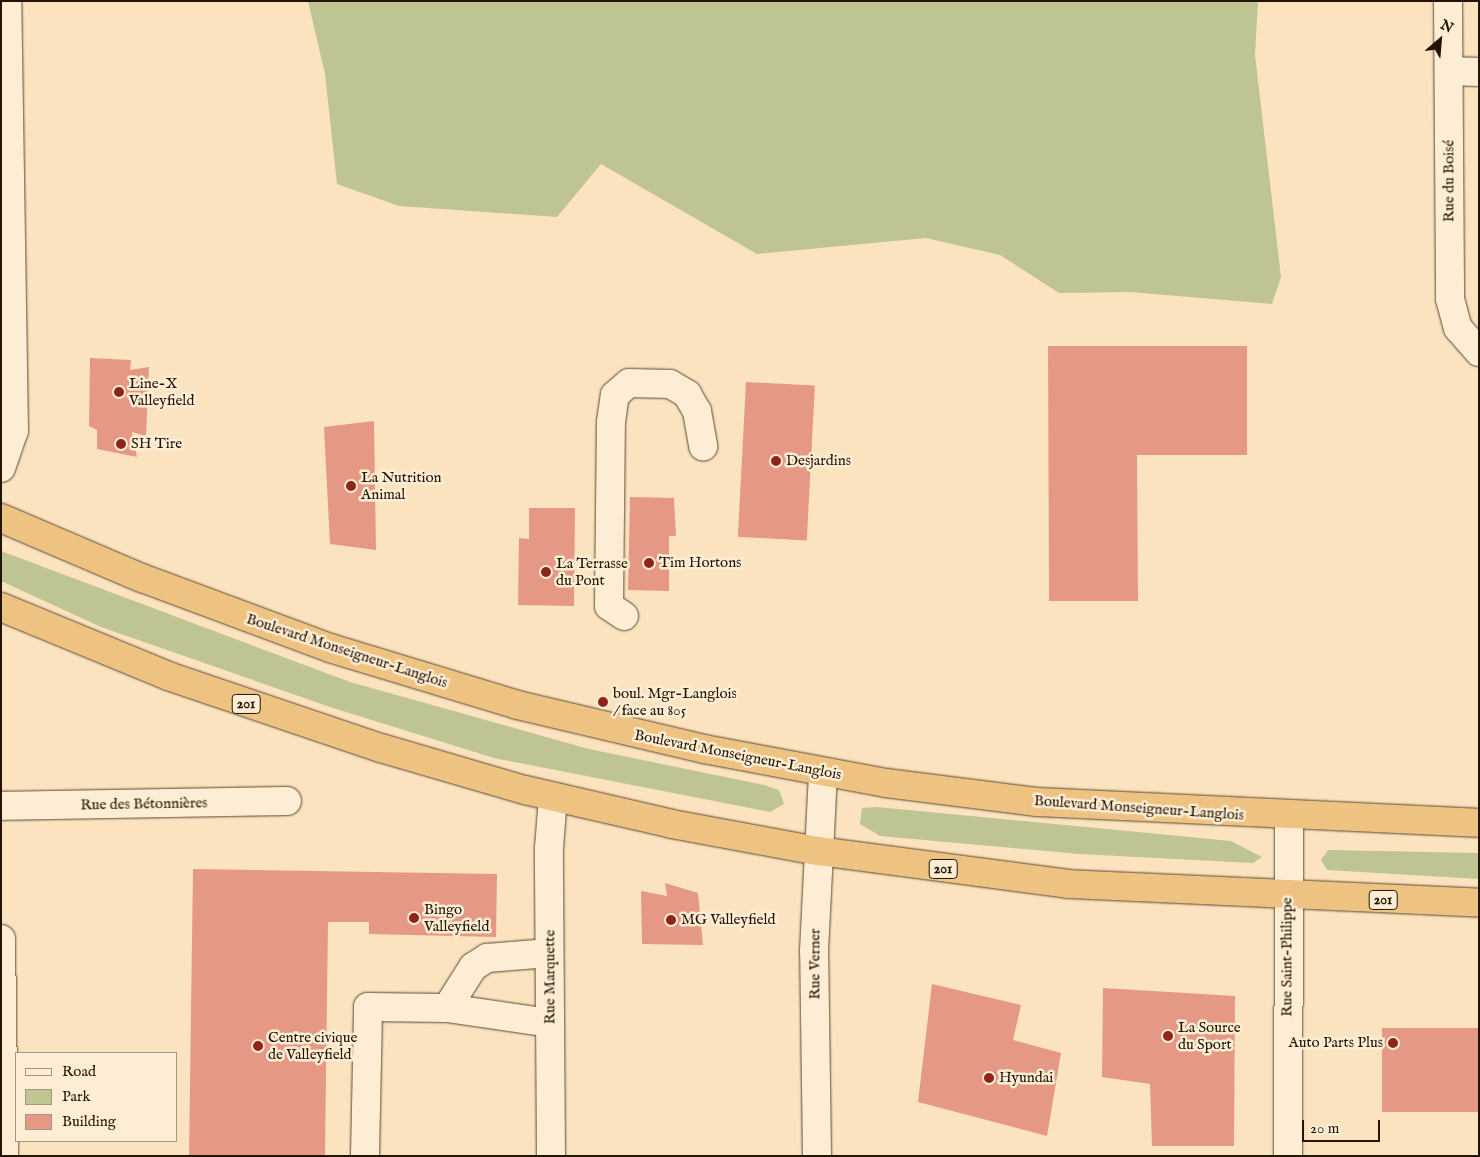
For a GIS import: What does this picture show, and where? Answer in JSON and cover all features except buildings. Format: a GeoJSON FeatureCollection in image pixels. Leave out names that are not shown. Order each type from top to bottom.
{"type":"FeatureCollection","features":[{"type":"Feature","properties":{"kind":"highway","name":"Boulevard Monseigneur-Langlois"},"geometry":{"type":"LineString","coordinates":[[1,518],[198,600],[391,668],[590,723],[824,773],[1026,801],[1289,817],[1479,824]]}},
{"type":"Feature","properties":{"kind":"highway","name":"201"},"geometry":{"type":"LineString","coordinates":[[1,607],[223,696],[553,798],[818,851],[1068,884],[1287,897],[1479,903]]}},
{"type":"Feature","properties":{"kind":"street"},"geometry":{"type":"LineString","coordinates":[[1,468],[14,431],[7,1]]}},
{"type":"Feature","properties":{"kind":"street","name":"Rue du Boisé"},"geometry":{"type":"LineString","coordinates":[[1448,1],[1450,299],[1458,328],[1479,352]]}},
{"type":"Feature","properties":{"kind":"street"},"geometry":{"type":"LineString","coordinates":[[1449,71],[1479,72]]}},
{"type":"Feature","properties":{"kind":"street"},"geometry":{"type":"LineString","coordinates":[[624,616],[610,606],[615,395],[629,383],[670,384],[687,394],[697,411],[703,446]]}},
{"type":"Feature","properties":{"kind":"street","name":"Rue Verner"},"geometry":{"type":"LineString","coordinates":[[817,1156],[814,951],[818,851],[824,773]]}},
{"type":"Feature","properties":{"kind":"street","name":"Rue Marquette"},"geometry":{"type":"LineString","coordinates":[[551,1156],[550,954],[553,798]]}},
{"type":"Feature","properties":{"kind":"street","name":"Rue des Bétonnières"},"geometry":{"type":"LineString","coordinates":[[1,806],[287,801]]}},
{"type":"Feature","properties":{"kind":"street","name":"Rue Saint-Philippe"},"geometry":{"type":"LineString","coordinates":[[1288,1156],[1287,897],[1289,817]]}},
{"type":"Feature","properties":{"kind":"street"},"geometry":{"type":"LineString","coordinates":[[1,939],[4,1156]]}},
{"type":"Feature","properties":{"kind":"street"},"geometry":{"type":"LineString","coordinates":[[447,1008],[473,967],[487,958],[550,954]]}},
{"type":"Feature","properties":{"kind":"street"},"geometry":{"type":"LineString","coordinates":[[365,1156],[368,1007],[447,1008],[550,1023]]}},
{"type":"Feature","properties":{"kind":"green space"},"geometry":{"type":"Polygon","coordinates":[[[308,1],[1258,1],[1255,55],[1281,277],[1272,304],[1130,292],[1059,293],[1000,255],[926,238],[757,254],[601,164],[557,217],[399,206],[337,184],[325,74],[308,1]]]}},
{"type":"Feature","properties":{"kind":"green space"},"geometry":{"type":"Polygon","coordinates":[[[1,551],[350,682],[589,749],[764,785],[779,790],[784,804],[770,812],[494,758],[333,708],[101,627],[1,581],[1,551]]]}},
{"type":"Feature","properties":{"kind":"green space"},"geometry":{"type":"Polygon","coordinates":[[[877,807],[1231,841],[1262,857],[1253,863],[1079,854],[880,836],[860,824],[862,808],[877,807]]]}},
{"type":"Feature","properties":{"kind":"green space"},"geometry":{"type":"Polygon","coordinates":[[[1328,850],[1479,853],[1479,879],[1327,870],[1321,860],[1328,850]]]}},
{"type":"Feature","properties":{"kind":"place","name":"Line-X Valleyfield"},"geometry":{"type":"Point","coordinates":[119,392]}},
{"type":"Feature","properties":{"kind":"place","name":"SH Tire"},"geometry":{"type":"Point","coordinates":[121,444]}},
{"type":"Feature","properties":{"kind":"place","name":"Desjardins"},"geometry":{"type":"Point","coordinates":[776,461]}},
{"type":"Feature","properties":{"kind":"place","name":"La Nutrition Animal"},"geometry":{"type":"Point","coordinates":[351,486]}},
{"type":"Feature","properties":{"kind":"place","name":"Tim Hortons"},"geometry":{"type":"Point","coordinates":[649,563]}},
{"type":"Feature","properties":{"kind":"place","name":"La Terrasse du Pont"},"geometry":{"type":"Point","coordinates":[546,572]}},
{"type":"Feature","properties":{"kind":"place","name":"boul. Mgr-Langlois / face au 805"},"geometry":{"type":"Point","coordinates":[603,702]}},
{"type":"Feature","properties":{"kind":"place","name":"Bingo Valleyfield"},"geometry":{"type":"Point","coordinates":[414,918]}},
{"type":"Feature","properties":{"kind":"place","name":"MG Valleyfield"},"geometry":{"type":"Point","coordinates":[671,920]}},
{"type":"Feature","properties":{"kind":"place","name":"La Source du Sport"},"geometry":{"type":"Point","coordinates":[1168,1036]}},
{"type":"Feature","properties":{"kind":"place","name":"Auto Parts Plus"},"geometry":{"type":"Point","coordinates":[1393,1043]}},
{"type":"Feature","properties":{"kind":"place","name":"Centre civique de Valleyfield"},"geometry":{"type":"Point","coordinates":[258,1046]}},
{"type":"Feature","properties":{"kind":"place","name":"Hyundai"},"geometry":{"type":"Point","coordinates":[989,1078]}}]}
